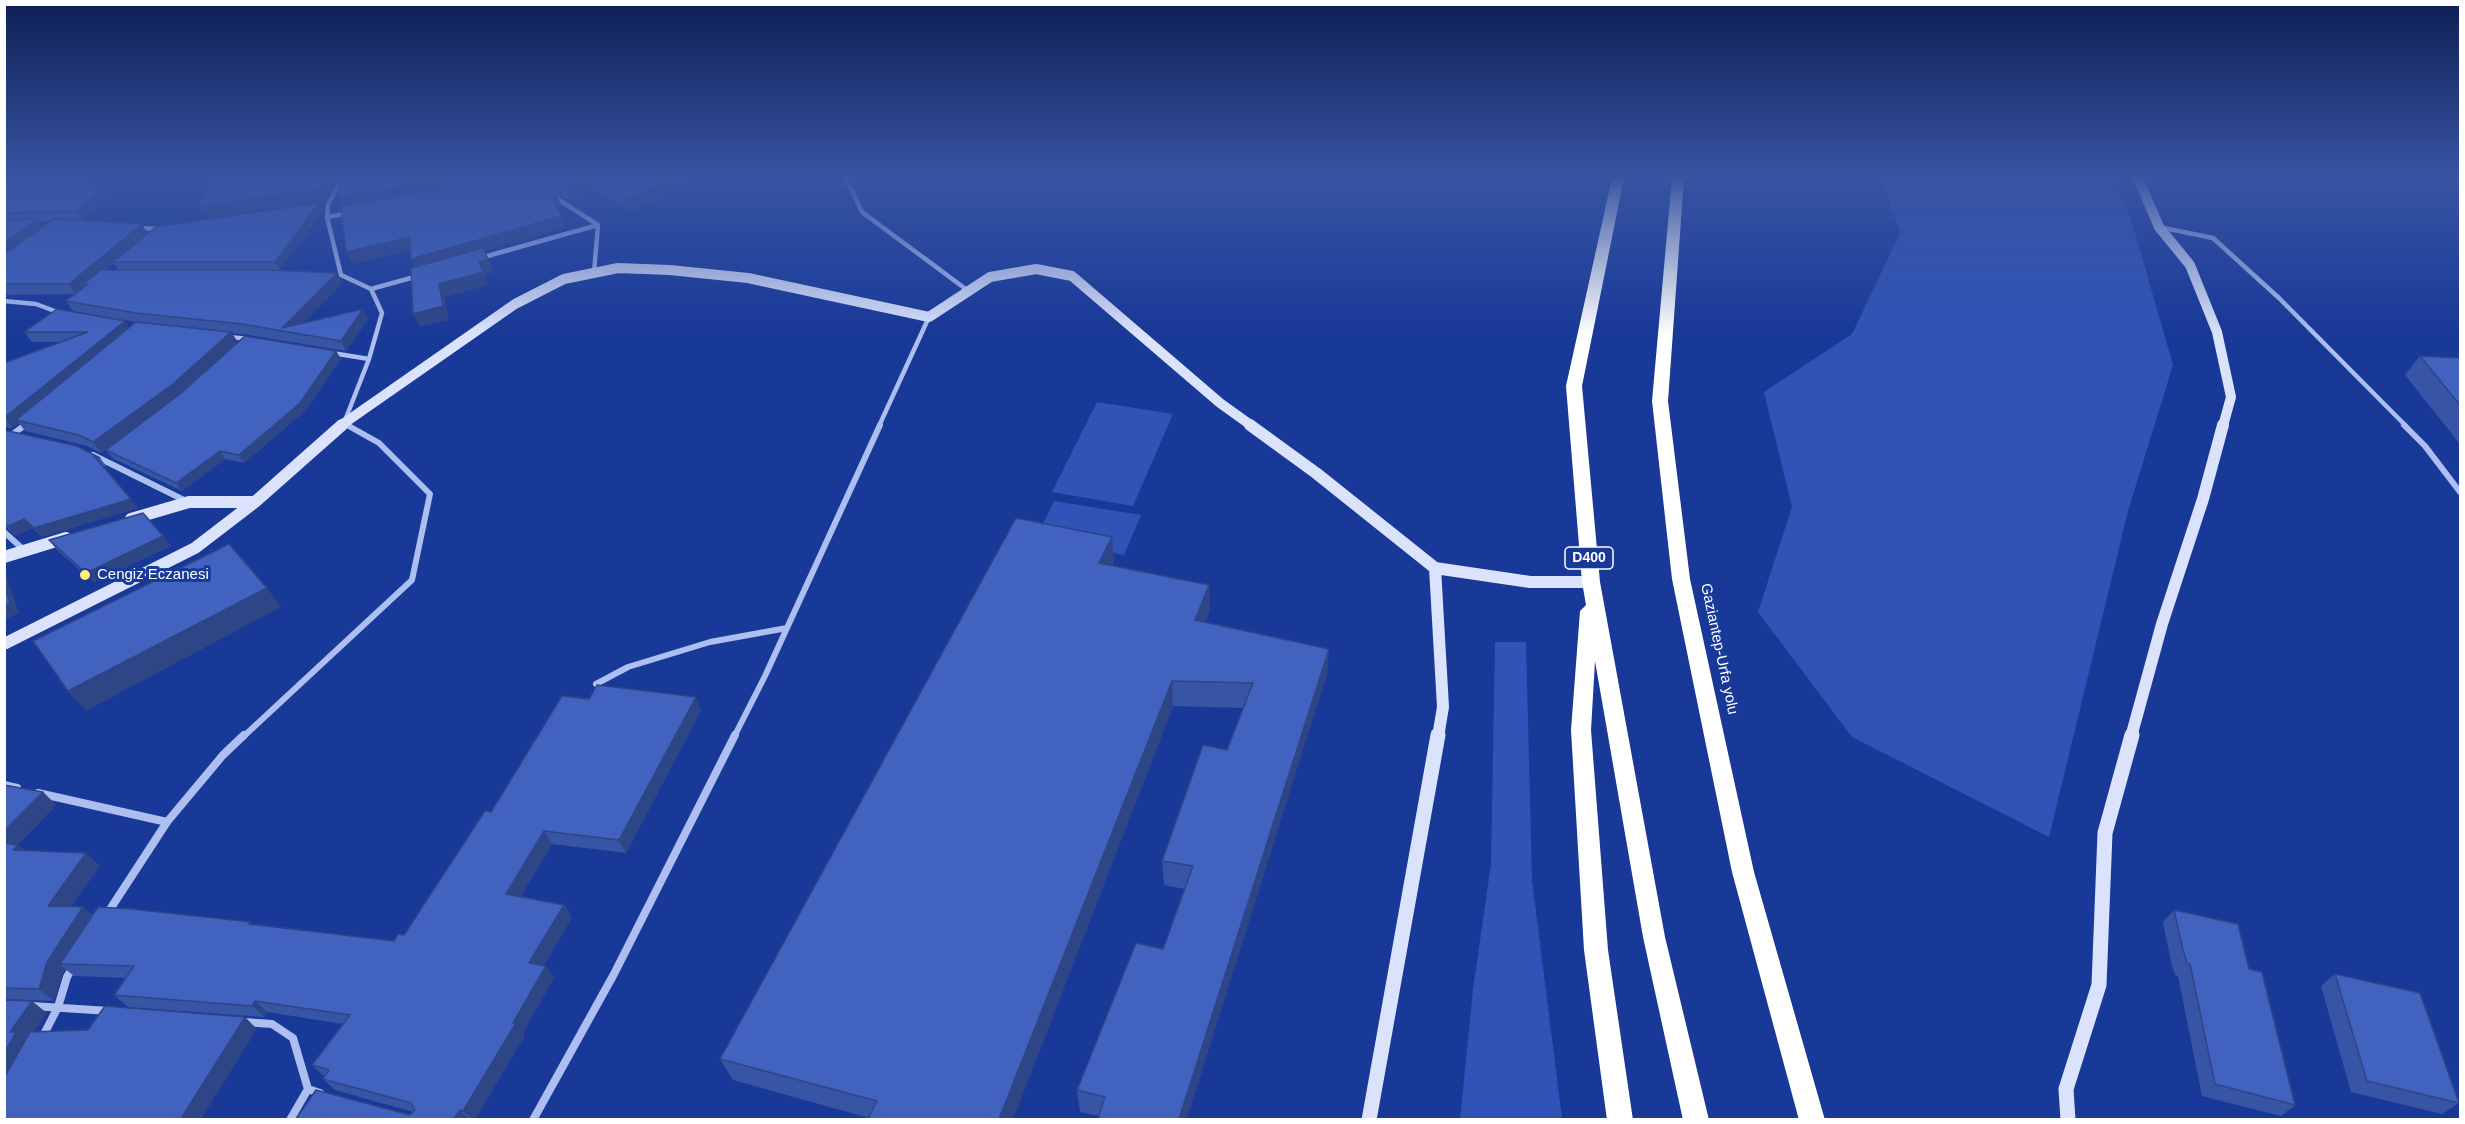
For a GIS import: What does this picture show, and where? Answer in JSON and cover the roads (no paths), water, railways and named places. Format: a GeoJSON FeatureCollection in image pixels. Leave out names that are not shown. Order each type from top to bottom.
{"type":"FeatureCollection","features":[{"type":"Feature","properties":{"kind":"highway","name":"D400"},"geometry":{"type":"LineString","coordinates":[[1607,230],[1574,386],[1592,582],[1654,937],[1696,1119]]}},
{"type":"Feature","properties":{"kind":"highway","name":"Gaziantep-Urfa yolu"},"geometry":{"type":"LineString","coordinates":[[1674,230],[1660,401],[1681,579],[1743,872],[1812,1119]]}},
{"type":"Feature","properties":{"kind":"highway"},"geometry":{"type":"LineString","coordinates":[[1592,582],[1581,730],[1596,950],[1620,1119]]}},
{"type":"Feature","properties":{"kind":"street"},"geometry":{"type":"LineString","coordinates":[[151,237],[158,230]]}},
{"type":"Feature","properties":{"kind":"street"},"geometry":{"type":"LineString","coordinates":[[330,230],[340,275]]}},
{"type":"Feature","properties":{"kind":"street"},"geometry":{"type":"LineString","coordinates":[[473,260],[579,230]]}},
{"type":"Feature","properties":{"kind":"street"},"geometry":{"type":"LineString","coordinates":[[594,273],[598,230]]}},
{"type":"Feature","properties":{"kind":"street"},"geometry":{"type":"LineString","coordinates":[[887,230],[968,290]]}},
{"type":"Feature","properties":{"kind":"street"},"geometry":{"type":"LineString","coordinates":[[2068,1119],[2066,1089],[2099,985],[2105,833],[2162,624],[2203,499],[2231,397],[2217,332],[2190,265],[2162,230]]}},
{"type":"Feature","properties":{"kind":"street"},"geometry":{"type":"LineString","coordinates":[[2176,230],[2214,238],[2279,298],[2425,446],[2460,492]]}},
{"type":"Feature","properties":{"kind":"street"},"geometry":{"type":"LineString","coordinates":[[923,257],[968,290]]}},
{"type":"Feature","properties":{"kind":"street"},"geometry":{"type":"LineString","coordinates":[[4,644],[195,548],[255,502],[345,423],[515,304],[564,279],[618,268],[748,278],[929,317]]}},
{"type":"Feature","properties":{"kind":"street"},"geometry":{"type":"LineString","coordinates":[[532,1119],[614,974],[787,628],[929,317],[990,277],[1036,269],[1072,276],[1220,403],[1316,473],[1436,568],[1530,582],[1592,582]]}},
{"type":"Feature","properties":{"kind":"street"},"geometry":{"type":"LineString","coordinates":[[329,275],[340,275],[371,289],[428,273]]}},
{"type":"Feature","properties":{"kind":"street"},"geometry":{"type":"LineString","coordinates":[[345,423],[369,359],[382,313],[371,289]]}},
{"type":"Feature","properties":{"kind":"street"},"geometry":{"type":"LineString","coordinates":[[4,301],[36,304],[73,315]]}},
{"type":"Feature","properties":{"kind":"street"},"geometry":{"type":"LineString","coordinates":[[61,313],[70,306]]}},
{"type":"Feature","properties":{"kind":"street"},"geometry":{"type":"LineString","coordinates":[[225,336],[259,341]]}},
{"type":"Feature","properties":{"kind":"street"},"geometry":{"type":"LineString","coordinates":[[240,346],[248,339]]}},
{"type":"Feature","properties":{"kind":"street"},"geometry":{"type":"LineString","coordinates":[[325,352],[369,359]]}},
{"type":"Feature","properties":{"kind":"street"},"geometry":{"type":"LineString","coordinates":[[14,434],[32,418]]}},
{"type":"Feature","properties":{"kind":"street"},"geometry":{"type":"LineString","coordinates":[[105,917],[166,822],[223,755],[412,580],[430,494],[380,443],[345,423]]}},
{"type":"Feature","properties":{"kind":"street"},"geometry":{"type":"LineString","coordinates":[[4,431],[24,436]]}},
{"type":"Feature","properties":{"kind":"street"},"geometry":{"type":"LineString","coordinates":[[86,451],[189,502]]}},
{"type":"Feature","properties":{"kind":"street"},"geometry":{"type":"LineString","coordinates":[[102,459],[111,453]]}},
{"type":"Feature","properties":{"kind":"street"},"geometry":{"type":"LineString","coordinates":[[123,522],[189,502],[255,502]]}},
{"type":"Feature","properties":{"kind":"street"},"geometry":{"type":"LineString","coordinates":[[4,532],[25,550]]}},
{"type":"Feature","properties":{"kind":"street"},"geometry":{"type":"LineString","coordinates":[[4,557],[80,534]]}},
{"type":"Feature","properties":{"kind":"street"},"geometry":{"type":"LineString","coordinates":[[1369,1119],[1443,706],[1436,568]]}},
{"type":"Feature","properties":{"kind":"street"},"geometry":{"type":"LineString","coordinates":[[596,684],[628,668],[710,642],[787,628]]}},
{"type":"Feature","properties":{"kind":"street"},"geometry":{"type":"LineString","coordinates":[[4,785],[166,822]]}},
{"type":"Feature","properties":{"kind":"street"},"geometry":{"type":"LineString","coordinates":[[39,1044],[58,1007],[67,977],[80,957]]}},
{"type":"Feature","properties":{"kind":"street"},"geometry":{"type":"LineString","coordinates":[[26,1006],[117,1011]]}},
{"type":"Feature","properties":{"kind":"street"},"geometry":{"type":"LineString","coordinates":[[236,1021],[272,1024],[293,1038],[308,1089],[290,1119]]}},
{"type":"Feature","properties":{"kind":"street"},"geometry":{"type":"LineString","coordinates":[[308,1089],[330,1095]]}},
{"type":"Feature","properties":{"kind":"place","name":"Cengiz Eczanesi"},"geometry":{"type":"Point","coordinates":[85,575]}}]}
